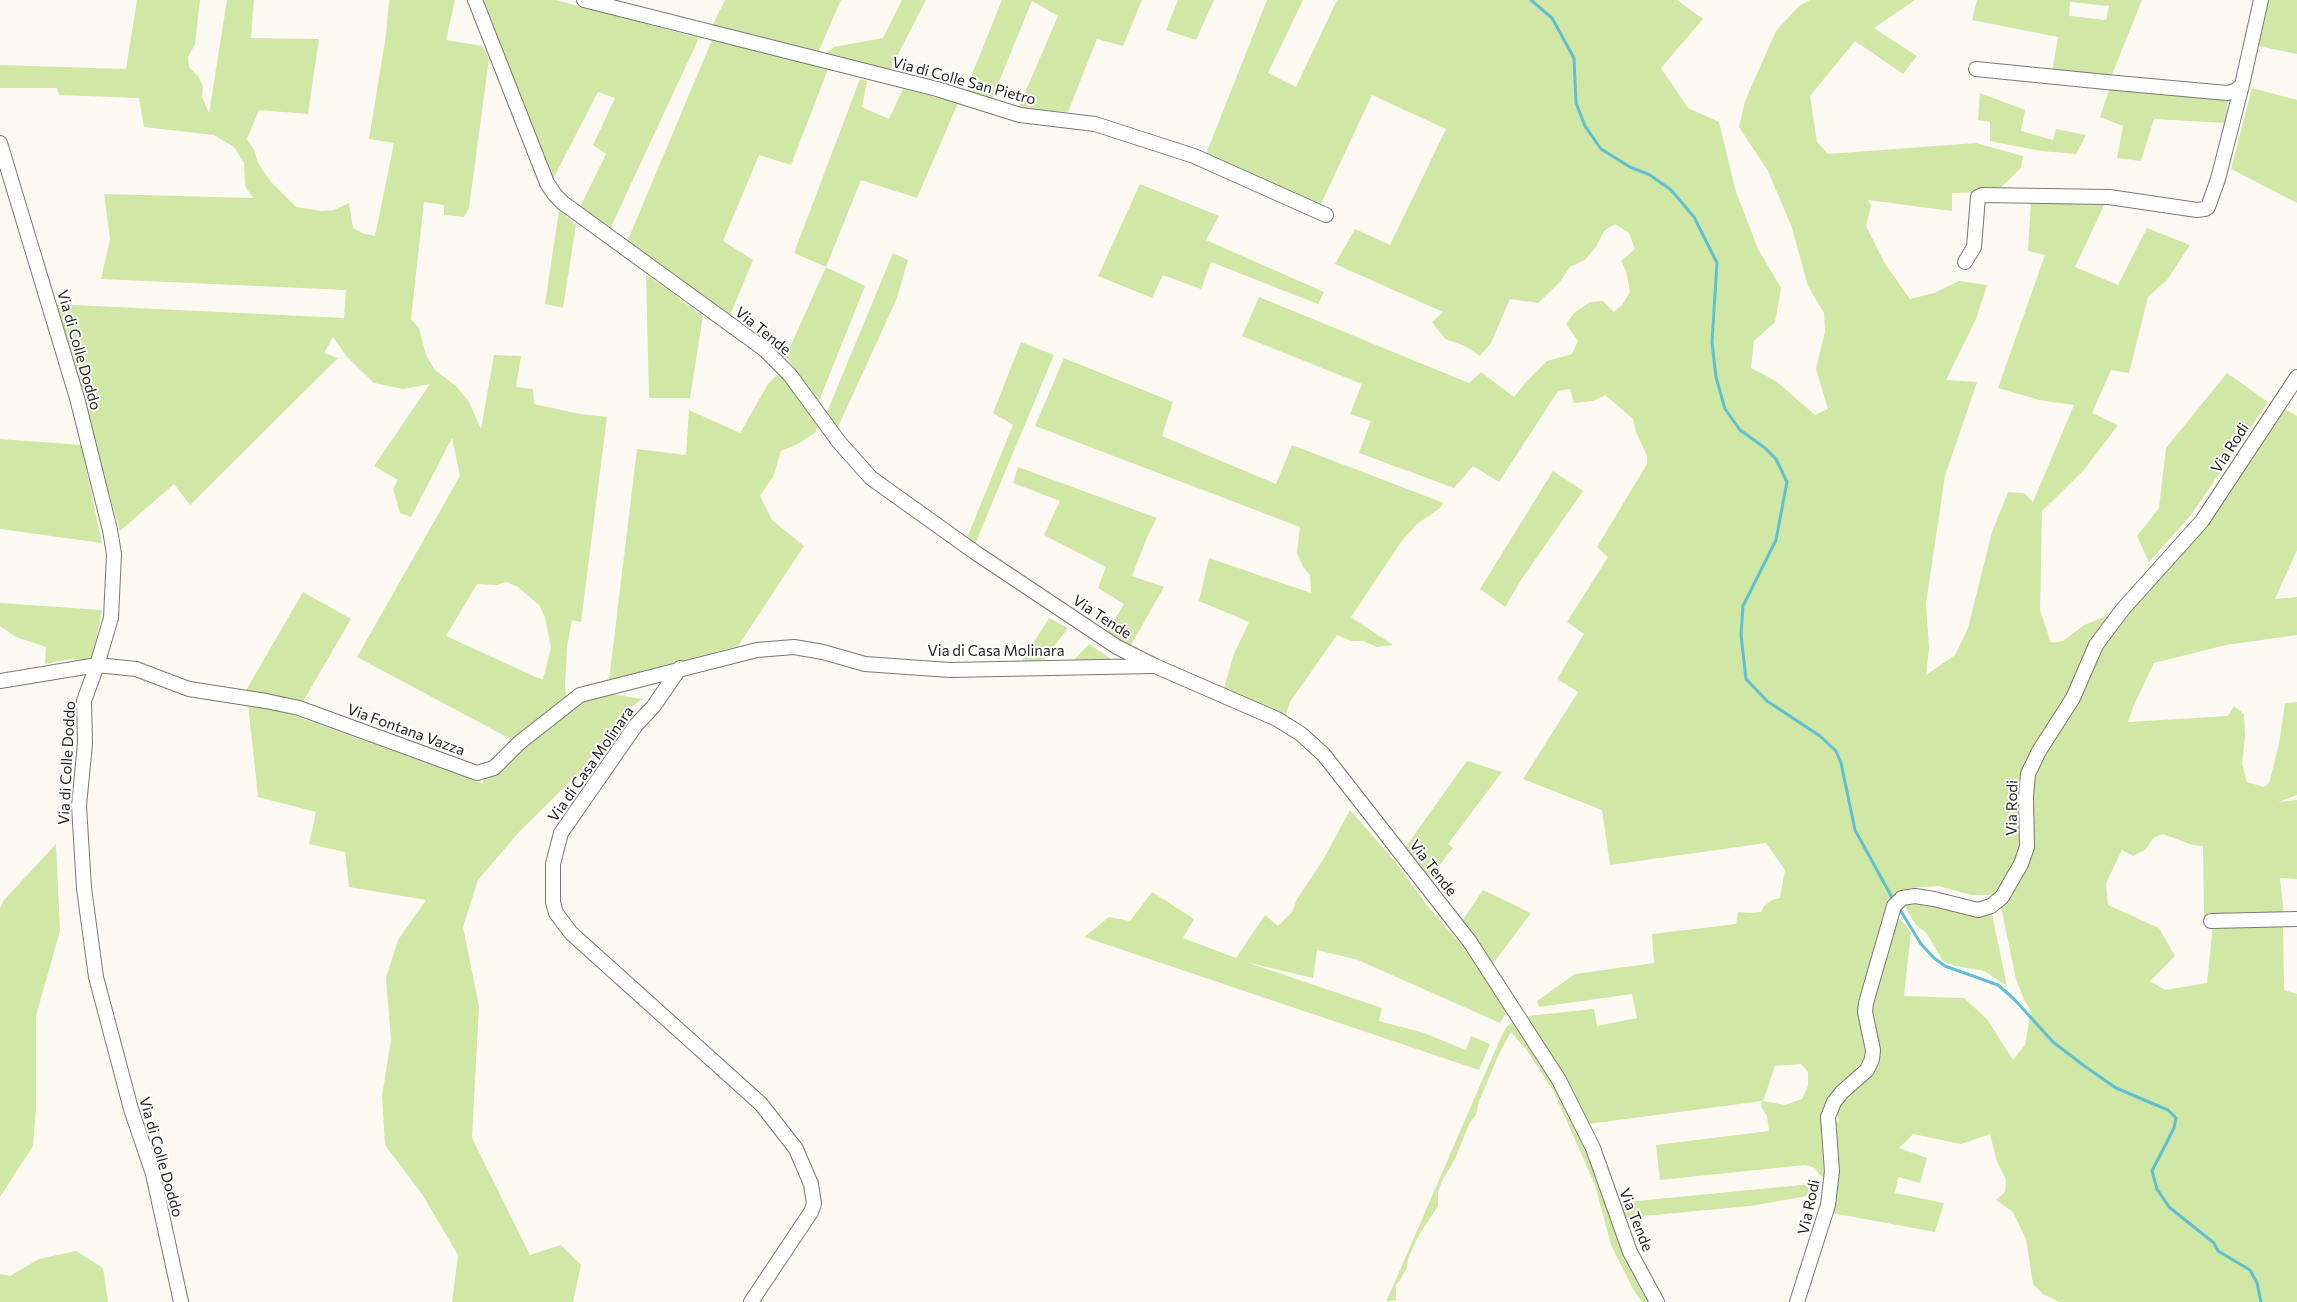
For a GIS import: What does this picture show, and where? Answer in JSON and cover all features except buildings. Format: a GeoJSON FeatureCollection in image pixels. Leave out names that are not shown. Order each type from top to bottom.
{"type":"FeatureCollection","features":[{"type":"Feature","properties":{"kind":"street","name":"Via Tende"},"geometry":{"type":"LineString","coordinates":[[475,0],[546,182],[563,203],[764,349],[790,375],[839,442],[871,478],[976,553],[1125,652],[1277,718],[1306,738],[1324,755],[1441,903],[1500,984],[1559,1080],[1590,1141],[1630,1252],[1657,1302]]}},
{"type":"Feature","properties":{"kind":"street","name":"Via di Colle San Pietro"},"geometry":{"type":"LineString","coordinates":[[584,0],[937,89],[1020,115],[1096,124],[1194,156],[1326,215]]}},
{"type":"Feature","properties":{"kind":"street"},"geometry":{"type":"LineString","coordinates":[[1965,262],[1974,247],[1978,197],[1982,195],[2109,197],[2197,210],[2208,207],[2218,179],[2261,0]]}},
{"type":"Feature","properties":{"kind":"street"},"geometry":{"type":"LineString","coordinates":[[1976,69],[2227,93],[2239,89],[2242,85]]}},
{"type":"Feature","properties":{"kind":"street","name":"Via di Colle Doddo"},"geometry":{"type":"LineString","coordinates":[[0,143],[77,398],[110,530],[114,554],[110,618],[97,666],[84,700],[84,743],[79,806],[84,888],[96,977],[131,1109],[152,1174],[181,1302]]}},
{"type":"Feature","properties":{"kind":"street","name":"Via Rodi"},"geometry":{"type":"LineString","coordinates":[[1797,1302],[1828,1205],[1832,1171],[1828,1117],[1834,1102],[1842,1092],[1867,1070],[1872,1060],[1873,1050],[1865,1012],[1866,1002],[1894,906],[1899,901],[1910,896],[1978,910],[1995,904],[2007,891],[2027,847],[2026,797],[2028,774],[2033,761],[2073,698],[2096,645],[2123,609],[2202,521],[2297,376]]}},
{"type":"Feature","properties":{"kind":"street","name":"Via di Casa Molinara"},"geometry":{"type":"LineString","coordinates":[[751,1302],[811,1212],[814,1204],[811,1184],[796,1149],[761,1104],[571,934],[556,913],[553,902],[553,864],[561,833],[636,724],[652,707],[680,668],[750,652],[794,647],[823,652],[865,664],[950,670],[1154,666]]}},
{"type":"Feature","properties":{"kind":"street","name":"Via Fontana Vazza"},"geometry":{"type":"LineString","coordinates":[[0,680],[97,666],[136,669],[189,689],[299,708],[477,773],[494,768],[518,743],[580,695],[680,668]]}},
{"type":"Feature","properties":{"kind":"street"},"geometry":{"type":"LineString","coordinates":[[2211,922],[2297,919]]}},
{"type":"Feature","properties":{"kind":"green space"},"geometry":{"type":"Polygon","coordinates":[[[137,0],[200,0],[195,44],[188,57],[189,67],[198,76],[203,86],[202,97],[209,113],[227,0],[254,0],[251,38],[319,39],[308,114],[259,110],[247,139],[254,150],[258,163],[271,182],[296,207],[322,211],[334,210],[349,203],[353,228],[362,233],[375,236],[394,143],[369,139],[386,35],[389,0],[455,0],[446,40],[482,46],[489,59],[469,208],[464,217],[444,215],[444,205],[424,202],[411,319],[419,328],[426,355],[435,370],[456,386],[469,402],[481,429],[494,355],[521,356],[516,387],[533,389],[534,404],[580,414],[607,417],[581,622],[572,620],[567,647],[565,685],[567,704],[599,692],[643,699],[623,712],[582,770],[519,832],[478,880],[463,927],[479,1006],[472,1138],[530,1255],[561,1245],[581,1265],[573,1302],[452,1302],[458,1255],[422,1194],[385,1145],[382,1096],[391,1040],[386,978],[398,940],[426,900],[349,887],[345,852],[309,844],[316,812],[258,797],[248,704],[287,713],[482,783],[488,773],[518,743],[357,657],[460,476],[452,438],[411,517],[400,513],[393,489],[398,480],[374,466],[430,384],[403,389],[374,383],[347,357],[333,337],[324,353],[338,358],[190,505],[174,484],[120,531],[53,304],[344,318],[346,290],[101,279],[110,239],[104,194],[253,198],[245,186],[244,163],[234,147],[214,135],[144,127],[139,98],[59,95],[57,88],[0,88],[0,65],[126,69],[137,0]],[[506,582],[497,585],[477,584],[446,636],[543,679],[551,648],[545,617],[539,605],[518,587],[506,582]]]}},
{"type":"Feature","properties":{"kind":"green space"},"geometry":{"type":"Polygon","coordinates":[[[481,0],[556,0],[699,38],[610,229],[580,207],[606,154],[593,145],[615,98],[598,92],[553,179],[481,0]]]}},
{"type":"Feature","properties":{"kind":"green space"},"geometry":{"type":"Polygon","coordinates":[[[725,0],[841,0],[817,55],[712,26],[725,0]]]}},
{"type":"Feature","properties":{"kind":"green space"},"geometry":{"type":"Polygon","coordinates":[[[902,0],[926,0],[890,70],[824,55],[834,47],[883,38],[902,0]]]}},
{"type":"Feature","properties":{"kind":"green space"},"geometry":{"type":"Polygon","coordinates":[[[1002,0],[1142,0],[1123,46],[1097,39],[1068,112],[1018,109],[1058,16],[1032,1],[991,101],[966,89],[1002,0]]]}},
{"type":"Feature","properties":{"kind":"green space"},"geometry":{"type":"Polygon","coordinates":[[[1178,0],[1214,0],[1196,40],[1166,30],[1178,0]]]}},
{"type":"Feature","properties":{"kind":"green space"},"geometry":{"type":"Polygon","coordinates":[[[1267,0],[1303,0],[1268,73],[1296,87],[1337,0],[1677,0],[1703,19],[1661,68],[1688,108],[1719,122],[1736,192],[1758,249],[1781,288],[1775,322],[1754,341],[1751,368],[1776,381],[1815,415],[1828,409],[1816,369],[1825,332],[1824,313],[1808,286],[1792,228],[1768,171],[1739,127],[1745,101],[1776,31],[1799,6],[1810,0],[1915,0],[1874,28],[1917,56],[1903,74],[1855,41],[1810,96],[1817,142],[1828,154],[1976,143],[2023,156],[2021,168],[1996,192],[1952,193],[1952,211],[1868,200],[1871,206],[1866,226],[1884,262],[1910,299],[1934,293],[1959,281],[1987,285],[1976,319],[1946,380],[1977,382],[1945,476],[1926,603],[1929,648],[1926,675],[1955,655],[1968,628],[1992,532],[2008,492],[2024,493],[2033,502],[2074,405],[2039,400],[1998,388],[2045,255],[2028,251],[2031,200],[2106,201],[2075,267],[2118,285],[2147,228],[2190,245],[2167,280],[2148,297],[2129,373],[2111,370],[2092,413],[2118,425],[2084,470],[2042,511],[2040,610],[2051,643],[2063,641],[2084,625],[2123,609],[2182,544],[2278,405],[2297,416],[2297,550],[2275,599],[2297,597],[2297,635],[2226,645],[2154,663],[2128,722],[2228,716],[2234,706],[2244,714],[2245,736],[2242,764],[2247,782],[2264,787],[2269,783],[2279,744],[2285,703],[2297,702],[2297,795],[2278,802],[2297,800],[2297,879],[2280,878],[2284,915],[2204,917],[2203,846],[2192,845],[2163,834],[2153,838],[2146,849],[2133,856],[2122,850],[2106,883],[2108,905],[2159,928],[2175,956],[2150,981],[2165,990],[2207,983],[2213,924],[2283,926],[2284,990],[2297,994],[2297,1302],[2059,1302],[2043,1294],[2033,1284],[2026,1239],[2013,1212],[1996,1200],[2005,1192],[2006,1179],[1997,1162],[1990,1134],[1961,1144],[1913,1134],[1899,1148],[1927,1158],[1920,1183],[1898,1177],[1895,1193],[1944,1203],[1935,1232],[1832,1213],[1836,1186],[1819,1174],[1815,1168],[1805,1165],[1660,1180],[1656,1145],[1769,1131],[1767,1116],[1761,1106],[1762,1101],[1588,1124],[1557,1064],[1527,1016],[1594,1009],[1597,1026],[1637,1018],[1632,994],[1539,1007],[1537,1001],[1575,974],[1654,963],[1652,934],[1736,924],[1738,912],[1761,912],[1764,906],[1772,900],[1780,898],[1785,870],[1766,843],[1610,865],[1602,810],[1523,779],[1578,692],[1557,679],[1584,634],[1567,622],[1608,557],[1597,547],[1647,464],[1647,456],[1636,432],[1633,419],[1605,395],[1593,401],[1574,403],[1570,389],[1558,391],[1499,482],[1473,466],[1454,488],[1359,453],[1371,421],[1350,414],[1362,384],[1242,336],[1259,297],[1469,383],[1481,372],[1514,397],[1547,361],[1572,354],[1578,341],[1566,324],[1574,313],[1590,302],[1603,301],[1614,312],[1622,305],[1630,292],[1626,271],[1621,261],[1635,249],[1629,233],[1615,224],[1604,231],[1596,247],[1585,260],[1570,267],[1559,283],[1538,303],[1510,299],[1491,343],[1480,356],[1465,346],[1445,339],[1432,322],[1443,312],[1335,264],[1355,229],[1390,245],[1446,129],[1372,95],[1320,206],[1206,154],[1267,0]],[[1938,886],[1911,888],[1901,891],[1890,902],[1860,1002],[1872,1014],[1874,995],[1895,918],[1900,919],[1911,932],[1904,996],[1964,998],[1987,1019],[2013,1060],[2025,1045],[2031,1011],[2024,1000],[2016,979],[2001,907],[2004,903],[1992,895],[1971,895],[1938,886]],[[1801,1064],[1775,1066],[1763,1101],[1785,1105],[1802,1099],[1808,1086],[1808,1072],[1801,1064]],[[1848,1076],[1839,1084],[1826,1104],[1839,1124],[1838,1114],[1842,1100],[1860,1080],[1848,1076]]]}},
{"type":"Feature","properties":{"kind":"green space"},"geometry":{"type":"Polygon","coordinates":[[[1977,0],[2142,0],[2111,77],[2052,73],[2058,37],[1972,20],[1977,0]],[[2070,2],[2069,16],[2106,20],[2109,6],[2070,2]]]}},
{"type":"Feature","properties":{"kind":"green space"},"geometry":{"type":"Polygon","coordinates":[[[2268,0],[2297,0],[2297,54],[2258,46],[2268,0]]]}},
{"type":"Feature","properties":{"kind":"green space"},"geometry":{"type":"Polygon","coordinates":[[[712,40],[828,69],[791,165],[759,155],[723,241],[753,260],[729,318],[627,242],[712,40]]]}},
{"type":"Feature","properties":{"kind":"green space"},"geometry":{"type":"Polygon","coordinates":[[[860,79],[867,81],[862,107],[889,119],[903,89],[958,103],[917,198],[861,180],[826,267],[794,253],[860,79]]]}},
{"type":"Feature","properties":{"kind":"green space"},"geometry":{"type":"Polygon","coordinates":[[[2110,87],[2229,94],[2225,123],[2154,119],[2141,161],[2117,158],[2123,126],[2100,117],[2110,87]]]}},
{"type":"Feature","properties":{"kind":"green space"},"geometry":{"type":"Polygon","coordinates":[[[2252,88],[2297,100],[2297,203],[2231,169],[2252,88]]]}},
{"type":"Feature","properties":{"kind":"green space"},"geometry":{"type":"Polygon","coordinates":[[[1980,93],[2025,110],[2021,131],[2053,140],[2056,129],[2086,135],[2076,154],[2041,151],[1990,141],[1990,122],[1978,120],[1980,93]]]}},
{"type":"Feature","properties":{"kind":"green space"},"geometry":{"type":"Polygon","coordinates":[[[1140,184],[1219,216],[1206,240],[1324,292],[1318,304],[1211,262],[1201,289],[1163,275],[1152,298],[1098,276],[1140,184]]]}},
{"type":"Feature","properties":{"kind":"green space"},"geometry":{"type":"Polygon","coordinates":[[[559,210],[576,225],[563,308],[545,304],[559,210]]]}},
{"type":"Feature","properties":{"kind":"green space"},"geometry":{"type":"Polygon","coordinates":[[[893,253],[908,260],[897,298],[838,427],[827,412],[893,253]]]}},
{"type":"Feature","properties":{"kind":"green space"},"geometry":{"type":"Polygon","coordinates":[[[826,267],[865,286],[819,401],[786,356],[826,267]]]}},
{"type":"Feature","properties":{"kind":"green space"},"geometry":{"type":"Polygon","coordinates":[[[646,274],[703,316],[690,398],[649,398],[646,274]]]}},
{"type":"Feature","properties":{"kind":"green space"},"geometry":{"type":"Polygon","coordinates":[[[1021,342],[1054,355],[975,544],[967,538],[1013,425],[993,413],[1021,342]]]}},
{"type":"Feature","properties":{"kind":"green space"},"geometry":{"type":"Polygon","coordinates":[[[1064,358],[1173,402],[1162,436],[1276,484],[1292,445],[1444,503],[1417,524],[1401,542],[1351,617],[1393,645],[1377,647],[1363,641],[1352,641],[1337,635],[1290,702],[1285,717],[1222,694],[1234,654],[1249,622],[1199,601],[1209,558],[1311,593],[1310,575],[1303,567],[1297,553],[1300,527],[1035,426],[1064,358]]]}},
{"type":"Feature","properties":{"kind":"green space"},"geometry":{"type":"Polygon","coordinates":[[[781,371],[796,390],[817,424],[816,432],[798,444],[781,451],[773,477],[760,496],[772,520],[804,546],[738,646],[609,680],[637,449],[686,455],[689,410],[740,433],[768,384],[781,371]]]}},
{"type":"Feature","properties":{"kind":"green space"},"geometry":{"type":"Polygon","coordinates":[[[2227,373],[2268,402],[2191,515],[2149,562],[2137,536],[2159,508],[2166,448],[2227,373]]]}},
{"type":"Feature","properties":{"kind":"green space"},"geometry":{"type":"Polygon","coordinates":[[[0,439],[81,445],[102,543],[0,529],[0,439]]]}},
{"type":"Feature","properties":{"kind":"green space"},"geometry":{"type":"Polygon","coordinates":[[[1018,467],[1157,518],[1148,535],[1132,576],[1164,587],[1130,647],[1106,634],[1124,604],[1098,588],[1106,567],[1044,535],[1060,501],[1013,483],[1018,467]]]}},
{"type":"Feature","properties":{"kind":"green space"},"geometry":{"type":"Polygon","coordinates":[[[1553,471],[1583,491],[1521,580],[1505,607],[1480,589],[1553,471]]]}},
{"type":"Feature","properties":{"kind":"green space"},"geometry":{"type":"Polygon","coordinates":[[[303,592],[351,619],[301,705],[245,692],[303,592]]]}},
{"type":"Feature","properties":{"kind":"green space"},"geometry":{"type":"Polygon","coordinates":[[[0,603],[102,610],[92,659],[70,659],[45,664],[46,647],[16,637],[0,626],[0,603]]]}},
{"type":"Feature","properties":{"kind":"green space"},"geometry":{"type":"Polygon","coordinates":[[[1049,618],[1068,628],[1044,660],[1022,661],[1049,618]]]}},
{"type":"Feature","properties":{"kind":"green space"},"geometry":{"type":"Polygon","coordinates":[[[1089,644],[1111,659],[1074,660],[1089,644]]]}},
{"type":"Feature","properties":{"kind":"green space"},"geometry":{"type":"Polygon","coordinates":[[[1467,761],[1502,772],[1448,844],[1453,848],[1428,880],[1404,849],[1467,761]]]}},
{"type":"Feature","properties":{"kind":"green space"},"geometry":{"type":"Polygon","coordinates":[[[1350,810],[1395,861],[1426,904],[1472,957],[1507,1011],[1500,1023],[1358,960],[1317,950],[1313,978],[1246,962],[1382,1008],[1379,1021],[1424,1033],[1466,1050],[1471,1036],[1490,1044],[1479,1070],[1084,937],[1109,917],[1130,921],[1152,892],[1194,919],[1183,938],[1236,958],[1265,915],[1278,926],[1292,912],[1297,899],[1323,860],[1350,810]]]}},
{"type":"Feature","properties":{"kind":"green space"},"geometry":{"type":"Polygon","coordinates":[[[56,844],[60,931],[36,1016],[36,1109],[33,1146],[0,1197],[0,908],[4,900],[56,844]]]}},
{"type":"Feature","properties":{"kind":"green space"},"geometry":{"type":"Polygon","coordinates":[[[1483,890],[1531,913],[1492,965],[1462,921],[1483,890]]]}},
{"type":"Feature","properties":{"kind":"green space"},"geometry":{"type":"Polygon","coordinates":[[[1931,903],[1957,910],[1969,916],[1979,917],[1992,914],[2007,986],[1984,971],[1955,966],[1943,961],[1927,934],[1915,924],[1904,905],[1931,903]]]}},
{"type":"Feature","properties":{"kind":"green space"},"geometry":{"type":"Polygon","coordinates":[[[1515,1021],[1518,1022],[1579,1127],[1652,1302],[1642,1302],[1633,1289],[1611,1245],[1595,1185],[1554,1092],[1528,1052],[1511,1032],[1499,1054],[1479,1101],[1476,1115],[1469,1124],[1455,1159],[1442,1181],[1438,1192],[1438,1206],[1419,1235],[1408,1258],[1407,1268],[1396,1286],[1396,1300],[1386,1302],[1501,1037],[1507,1026],[1515,1021]]]}},
{"type":"Feature","properties":{"kind":"green space"},"geometry":{"type":"Polygon","coordinates":[[[1812,1184],[1814,1195],[1750,1206],[1622,1218],[1616,1203],[1812,1184]]]}},
{"type":"Feature","properties":{"kind":"green space"},"geometry":{"type":"Polygon","coordinates":[[[76,1251],[103,1268],[108,1302],[0,1302],[0,1274],[10,1276],[39,1259],[76,1251]]]}},
{"type":"Feature","properties":{"kind":"waterway"},"geometry":{"type":"LineString","coordinates":[[1531,0],[1552,18],[1574,58],[1576,103],[1585,126],[1601,149],[1630,167],[1650,175],[1671,190],[1694,217],[1717,263],[1712,342],[1716,377],[1725,409],[1740,430],[1765,448],[1776,459],[1787,482],[1776,540],[1743,606],[1741,635],[1746,679],[1767,701],[1820,736],[1836,751],[1841,763],[1855,830],[1894,901]]}},
{"type":"Feature","properties":{"kind":"waterway"},"geometry":{"type":"LineString","coordinates":[[1899,908],[1921,944],[1934,958],[1945,966],[1998,985],[2014,999],[2053,1042],[2083,1065],[2116,1088],[2168,1110],[2176,1118],[2174,1128],[2152,1171],[2157,1189],[2169,1207],[2214,1243],[2218,1251],[2250,1270],[2257,1283],[2261,1302]]}}]}
